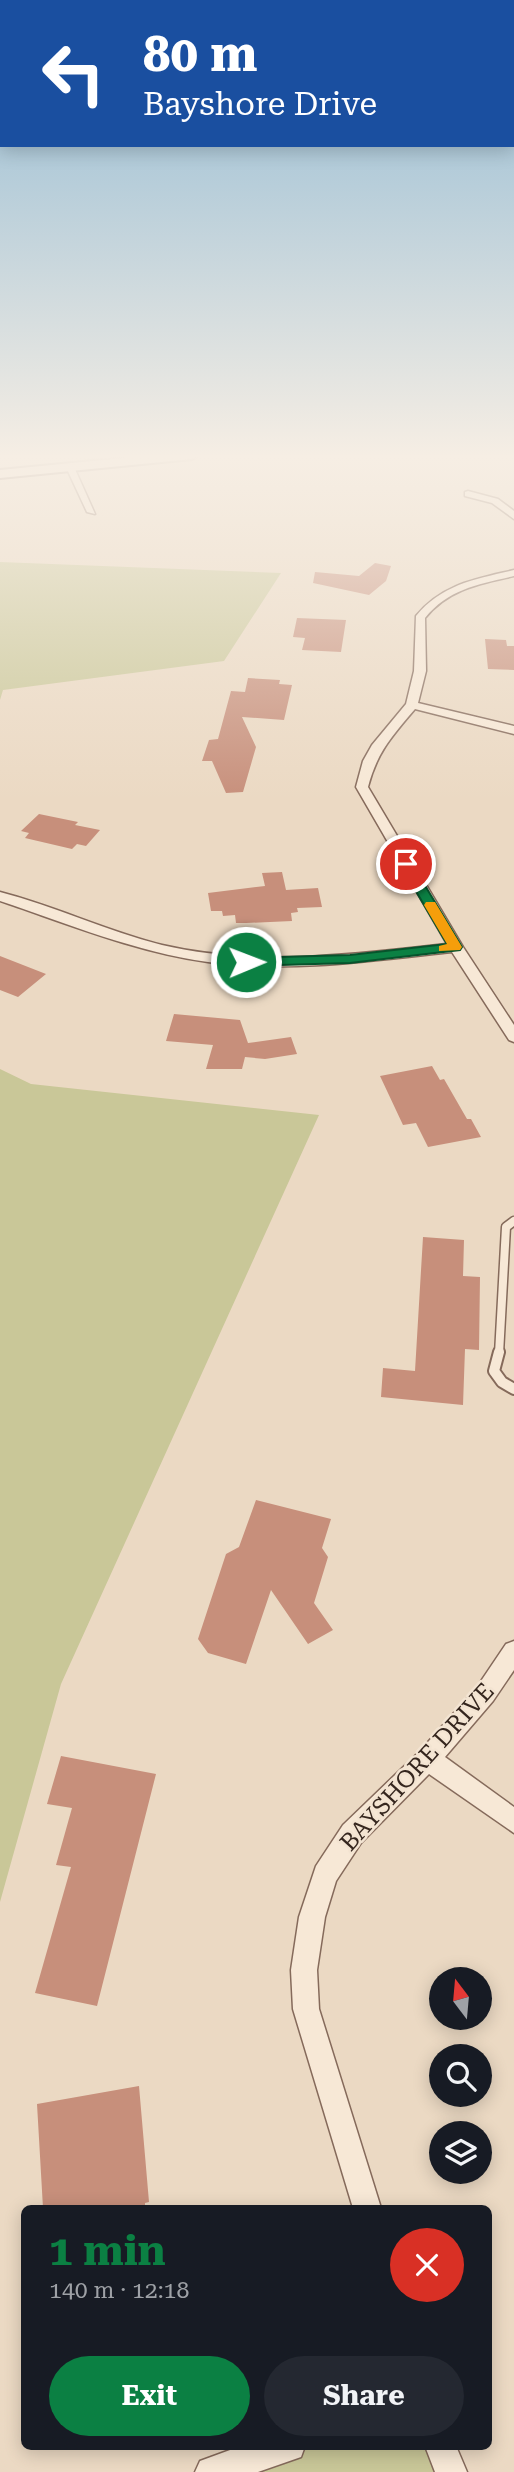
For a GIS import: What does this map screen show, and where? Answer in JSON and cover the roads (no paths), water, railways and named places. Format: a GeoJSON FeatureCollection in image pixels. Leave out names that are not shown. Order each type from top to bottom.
{"type":"FeatureCollection","features":[{"type":"Feature","properties":{"kind":"street"},"geometry":{"type":"LineString","coordinates":[[514,573],[465,584],[428,608],[420,618],[420,671],[412,705],[378,745],[369,761],[362,787],[456,947],[514,1037]]}},
{"type":"Feature","properties":{"kind":"street"},"geometry":{"type":"LineString","coordinates":[[412,705],[514,730]]}},
{"type":"Feature","properties":{"kind":"street"},"geometry":{"type":"LineString","coordinates":[[0,896],[120,936],[209,958],[246,962],[350,959],[456,947]]}},
{"type":"Feature","properties":{"kind":"street","name":"BAYSHORE DRIVE"},"geometry":{"type":"LineString","coordinates":[[367,2205],[306,2009],[304,1970],[312,1917],[325,1875],[352,1834],[428,1759],[485,1694],[514,1651]]}},
{"type":"Feature","properties":{"kind":"street"},"geometry":{"type":"LineString","coordinates":[[428,1759],[514,1821]]}},
{"type":"Feature","properties":{"kind":"street"},"geometry":{"type":"LineString","coordinates":[[211,2472],[278,2450]]}},
{"type":"Feature","properties":{"kind":"street"},"geometry":{"type":"LineString","coordinates":[[442,2450],[451,2472]]}},
{"type":"Feature","properties":{"kind":"lane"},"geometry":{"type":"LineString","coordinates":[[514,1221],[506,1227],[500,1349],[495,1371],[502,1382],[514,1390]]}}]}
